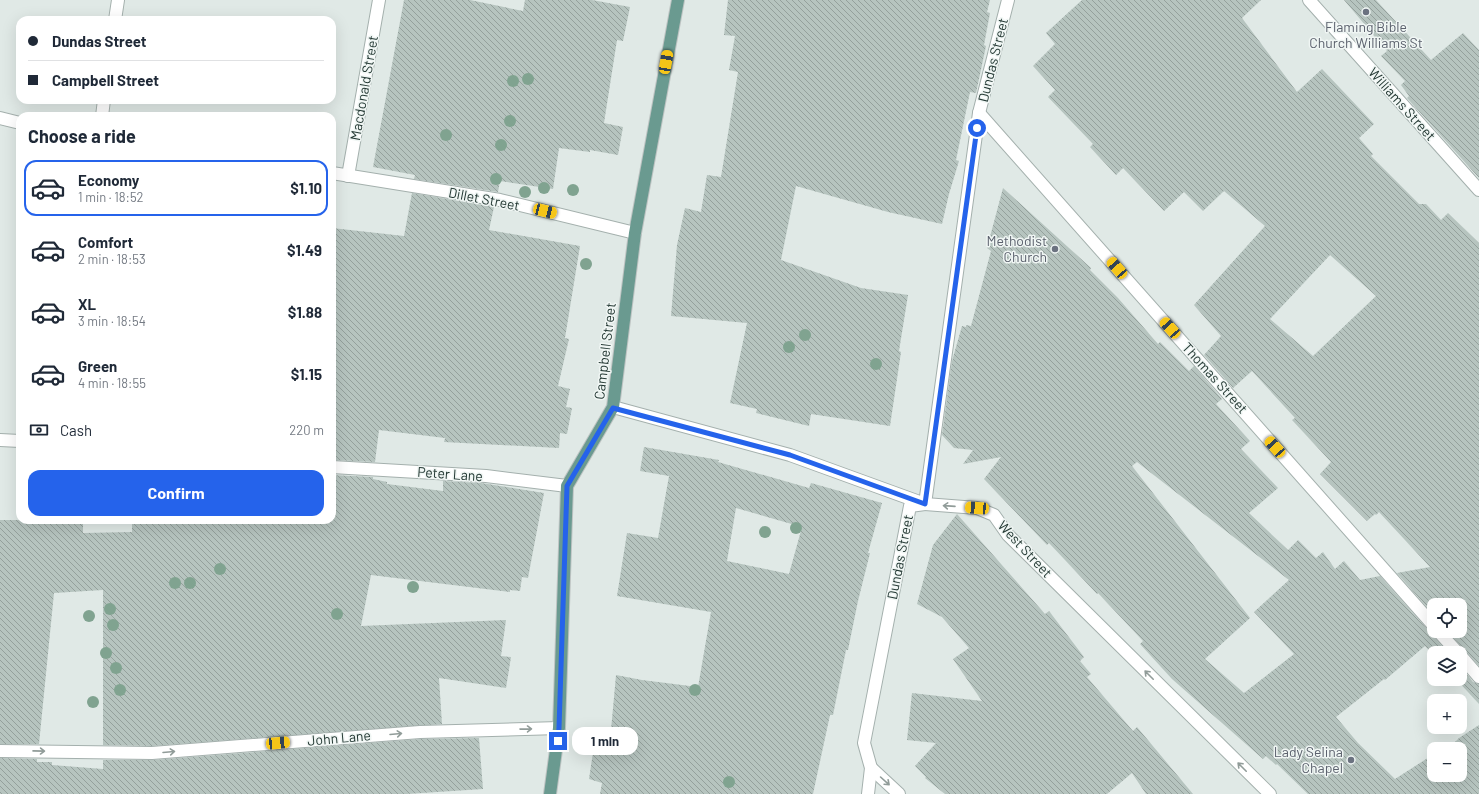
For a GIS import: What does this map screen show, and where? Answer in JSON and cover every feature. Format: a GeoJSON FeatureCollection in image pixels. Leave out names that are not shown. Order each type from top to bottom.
{"type":"FeatureCollection","features":[{"type":"Feature","properties":{"kind":"main road","name":"Campbell Street"},"geometry":{"type":"LineString","coordinates":[[550,794],[559,728],[567,486],[613,408],[635,233],[678,0]]}},
{"type":"Feature","properties":{"kind":"street"},"geometry":{"type":"LineString","coordinates":[[116,16],[118,0]]}},
{"type":"Feature","properties":{"kind":"street","name":"Macdonald Street"},"geometry":{"type":"LineString","coordinates":[[348,176],[379,0]]}},
{"type":"Feature","properties":{"kind":"street","name":"Dundas Street"},"geometry":{"type":"LineString","coordinates":[[868,794],[871,768],[864,743],[910,506],[925,504],[979,112],[1008,0]]}},
{"type":"Feature","properties":{"kind":"street","name":"Williams Street"},"geometry":{"type":"LineString","coordinates":[[1308,0],[1479,190]]}},
{"type":"Feature","properties":{"kind":"street","name":"Thomas Street"},"geometry":{"type":"LineString","coordinates":[[979,112],[1427,618]]}},
{"type":"Feature","properties":{"kind":"street"},"geometry":{"type":"LineString","coordinates":[[0,118],[16,122]]}},
{"type":"Feature","properties":{"kind":"street","name":"Dillet Street"},"geometry":{"type":"LineString","coordinates":[[336,174],[500,200],[635,233]]}},
{"type":"Feature","properties":{"kind":"street","name":"West Street"},"geometry":{"type":"LineString","coordinates":[[613,408],[790,455],[925,504],[977,508],[994,515],[1008,535],[1270,794]]}},
{"type":"Feature","properties":{"kind":"street"},"geometry":{"type":"LineString","coordinates":[[0,440],[16,441]]}},
{"type":"Feature","properties":{"kind":"street","name":"Peter Lane"},"geometry":{"type":"LineString","coordinates":[[336,467],[486,476],[567,486]]}},
{"type":"Feature","properties":{"kind":"street"},"geometry":{"type":"LineString","coordinates":[[1444,638],[1452,646]]}},
{"type":"Feature","properties":{"kind":"street"},"geometry":{"type":"LineString","coordinates":[[1467,663],[1479,677]]}},
{"type":"Feature","properties":{"kind":"street","name":"John Lane"},"geometry":{"type":"LineString","coordinates":[[0,751],[11,750],[152,754],[420,732],[559,728]]}},
{"type":"Feature","properties":{"kind":"street"},"geometry":{"type":"LineString","coordinates":[[871,768],[899,794]]}},
{"type":"Feature","properties":{"kind":"building"},"geometry":{"type":"Polygon","coordinates":[[[404,0],[470,0],[523,11],[525,0],[592,0],[630,7],[623,41],[617,40],[604,123],[623,127],[618,155],[590,150],[590,152],[559,148],[553,189],[500,181],[498,192],[414,179],[415,175],[373,167],[404,0]]]}},
{"type":"Feature","properties":{"kind":"building"},"geometry":{"type":"Polygon","coordinates":[[[728,0],[990,0],[987,12],[990,13],[984,45],[986,46],[976,93],[970,92],[956,160],[959,161],[942,224],[888,212],[796,186],[781,260],[861,288],[908,295],[899,351],[901,352],[890,426],[811,414],[809,426],[756,413],[757,409],[730,403],[747,323],[671,316],[677,245],[685,208],[701,212],[707,175],[721,177],[738,72],[729,70],[735,36],[724,35],[728,0]]]}},
{"type":"Feature","properties":{"kind":"building"},"geometry":{"type":"Polygon","coordinates":[[[1082,0],[1261,0],[1242,18],[1297,92],[1322,69],[1374,124],[1359,138],[1373,154],[1371,156],[1419,204],[1426,204],[1441,220],[1448,213],[1479,243],[1479,666],[1467,652],[1467,646],[1461,646],[1454,638],[1467,638],[1467,598],[1427,598],[1427,607],[1397,573],[1430,567],[1379,512],[1367,521],[1320,474],[1331,462],[1292,420],[1295,418],[1252,371],[1233,388],[1204,355],[1221,336],[1194,305],[1265,226],[1224,191],[1203,211],[1184,192],[1164,211],[1123,168],[1116,175],[1090,147],[1093,144],[1048,97],[1055,90],[1033,66],[1055,44],[1046,33],[1082,0]],[[1330,255],[1270,319],[1313,356],[1376,296],[1330,255]]]}},
{"type":"Feature","properties":{"kind":"building"},"geometry":{"type":"Polygon","coordinates":[[[1344,0],[1376,0],[1431,60],[1463,33],[1479,50],[1479,178],[1407,98],[1409,96],[1401,85],[1405,81],[1381,56],[1387,51],[1344,0]]]}},
{"type":"Feature","properties":{"kind":"building"},"geometry":{"type":"Polygon","coordinates":[[[1003,188],[1091,268],[1090,270],[1118,298],[1158,344],[1160,342],[1189,371],[1194,366],[1222,399],[1216,404],[1250,441],[1241,449],[1278,488],[1249,513],[1288,550],[1298,540],[1316,558],[1323,552],[1335,569],[1344,561],[1360,580],[1380,576],[1427,629],[1427,638],[1435,638],[1442,646],[1427,646],[1427,648],[1425,646],[1385,680],[1384,679],[1336,717],[1358,743],[1395,779],[1427,758],[1427,782],[1467,782],[1467,742],[1455,742],[1479,725],[1479,794],[1308,794],[1277,764],[1276,765],[1266,756],[1263,759],[1172,679],[1140,644],[1143,641],[1098,593],[1097,594],[1049,543],[1047,545],[984,479],[1001,457],[963,464],[973,450],[954,448],[942,435],[952,361],[962,326],[971,326],[991,251],[987,248],[1003,188]],[[1137,462],[1132,466],[1250,618],[1205,659],[1244,693],[1294,654],[1254,612],[1289,580],[1137,462]]]}},
{"type":"Feature","properties":{"kind":"building"},"geometry":{"type":"Polygon","coordinates":[[[412,193],[494,207],[489,230],[580,246],[565,338],[569,339],[558,386],[570,389],[566,407],[572,408],[567,434],[560,433],[559,448],[444,442],[445,438],[379,430],[375,462],[336,460],[336,228],[404,236],[412,193]]]}},
{"type":"Feature","properties":{"kind":"building"},"geometry":{"type":"Polygon","coordinates":[[[644,447],[719,460],[718,462],[809,488],[811,483],[882,503],[868,553],[870,553],[848,650],[846,650],[833,715],[830,715],[813,794],[600,794],[602,783],[589,779],[595,739],[610,741],[616,675],[698,687],[711,612],[617,596],[627,533],[658,538],[669,476],[640,471],[644,447]],[[736,508],[727,561],[789,574],[802,527],[736,508]]]}},
{"type":"Feature","properties":{"kind":"building"},"geometry":{"type":"Polygon","coordinates":[[[336,475],[373,477],[373,479],[387,482],[387,484],[443,491],[443,481],[481,483],[544,493],[528,578],[522,577],[520,591],[510,590],[510,592],[371,575],[361,626],[506,620],[501,656],[511,657],[506,688],[439,678],[442,724],[152,746],[103,745],[103,590],[54,593],[39,744],[0,744],[0,520],[16,520],[16,524],[83,524],[83,533],[132,532],[132,524],[336,524],[336,475]]]}},
{"type":"Feature","properties":{"kind":"building"},"geometry":{"type":"Polygon","coordinates":[[[957,514],[1045,614],[1049,611],[1084,657],[1080,661],[1091,674],[1087,677],[1133,731],[1137,727],[1193,794],[1146,794],[1132,773],[1107,794],[945,794],[925,778],[926,777],[915,766],[936,743],[907,740],[912,693],[982,701],[953,659],[969,648],[942,617],[917,604],[933,545],[957,514]]]}},
{"type":"Feature","properties":{"kind":"building"},"geometry":{"type":"Polygon","coordinates":[[[1467,675],[1473,682],[1479,684],[1479,704],[1462,686],[1467,686],[1467,675]]]}},
{"type":"Feature","properties":{"kind":"building"},"geometry":{"type":"Polygon","coordinates":[[[479,738],[483,789],[407,794],[0,794],[0,758],[37,759],[37,762],[52,762],[52,765],[103,769],[103,760],[153,760],[420,739],[479,738]]]}},
{"type":"Feature","properties":{"kind":"place","name":"Flaming Bible Church Williams St"},"geometry":{"type":"Point","coordinates":[1366,12]}},
{"type":"Feature","properties":{"kind":"place","name":"Methodist Church"},"geometry":{"type":"Point","coordinates":[1055,249]}},
{"type":"Feature","properties":{"kind":"place","name":"Lady Selina Chapel"},"geometry":{"type":"Point","coordinates":[1351,760]}},
{"type":"Feature","properties":{"kind":"route"},"geometry":{"type":"LineString","coordinates":[[558,741],[567,486],[613,408],[790,455],[925,504],[977,128]]}}]}
